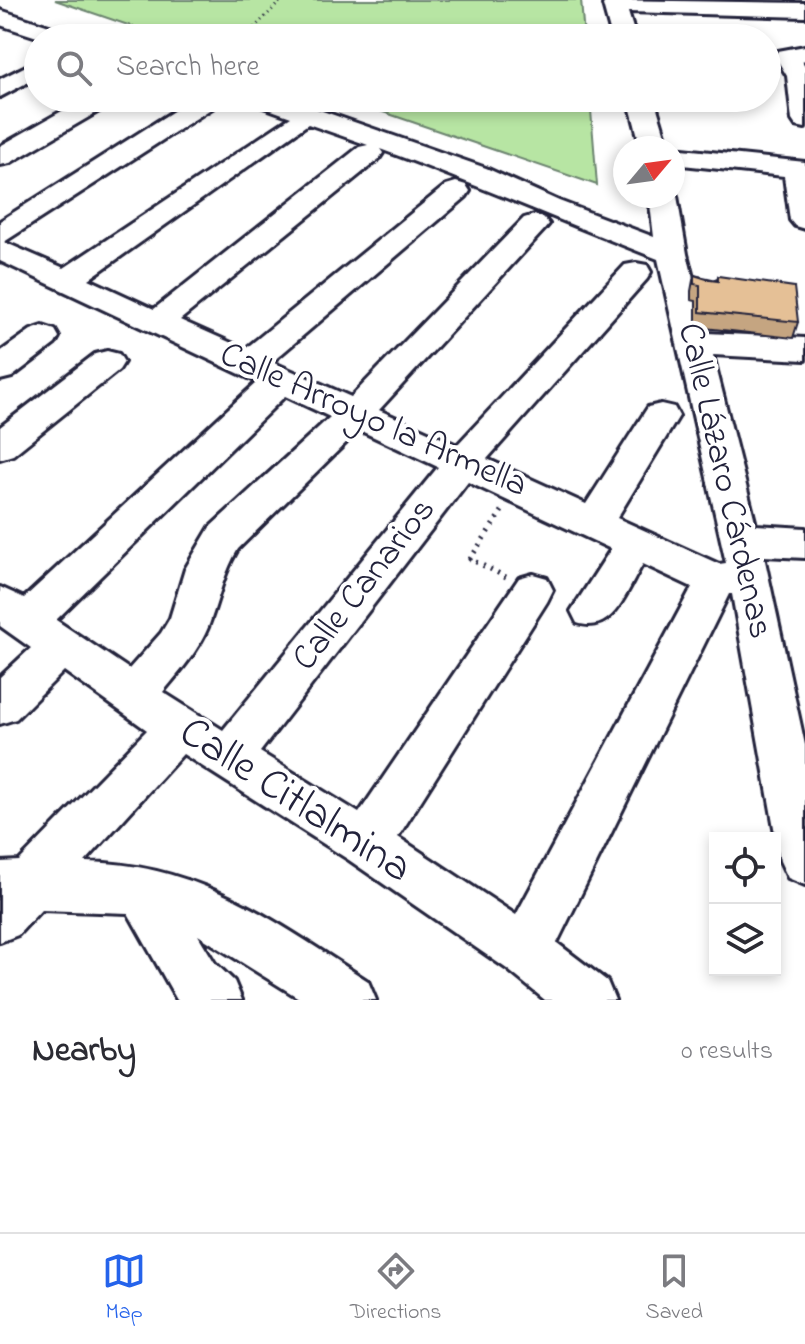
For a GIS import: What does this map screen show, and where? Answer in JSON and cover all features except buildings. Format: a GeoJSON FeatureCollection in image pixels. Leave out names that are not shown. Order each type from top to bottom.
{"type":"FeatureCollection","features":[{"type":"Feature","properties":{"kind":"street"},"geometry":{"type":"LineString","coordinates":[[620,24],[614,5],[805,10]]}},
{"type":"Feature","properties":{"kind":"street"},"geometry":{"type":"LineString","coordinates":[[796,57],[805,120]]}},
{"type":"Feature","properties":{"kind":"street"},"geometry":{"type":"LineString","coordinates":[[0,89],[24,75]]}},
{"type":"Feature","properties":{"kind":"street"},"geometry":{"type":"LineString","coordinates":[[0,157],[79,112]]}},
{"type":"Feature","properties":{"kind":"street"},"geometry":{"type":"LineString","coordinates":[[0,234],[189,112]]}},
{"type":"Feature","properties":{"kind":"street"},"geometry":{"type":"LineString","coordinates":[[301,112],[476,174],[549,207],[672,254]]}},
{"type":"Feature","properties":{"kind":"street"},"geometry":{"type":"LineString","coordinates":[[645,112],[652,136]]}},
{"type":"Feature","properties":{"kind":"street"},"geometry":{"type":"LineString","coordinates":[[66,281],[295,124]]}},
{"type":"Feature","properties":{"kind":"street"},"geometry":{"type":"LineString","coordinates":[[158,322],[369,153]]}},
{"type":"Feature","properties":{"kind":"street"},"geometry":{"type":"LineString","coordinates":[[685,157],[801,170],[805,220]]}},
{"type":"Feature","properties":{"kind":"street"},"geometry":{"type":"LineString","coordinates":[[247,365],[456,191]]}},
{"type":"Feature","properties":{"kind":"street","name":"Calle Lázaro Cárdenas"},"geometry":{"type":"LineString","coordinates":[[665,208],[672,254],[694,343],[735,565],[787,690],[805,861]]}},
{"type":"Feature","properties":{"kind":"street"},"geometry":{"type":"LineString","coordinates":[[134,694],[176,646],[190,621],[205,569],[224,538],[355,414],[534,224]]}},
{"type":"Feature","properties":{"kind":"street","name":"Calle Arroyo la Armella"},"geometry":{"type":"LineString","coordinates":[[0,250],[636,542],[735,565]]}},
{"type":"Feature","properties":{"kind":"street","name":"Calle Canarios"},"geometry":{"type":"LineString","coordinates":[[228,758],[463,462],[636,272]]}},
{"type":"Feature","properties":{"kind":"street"},"geometry":{"type":"LineString","coordinates":[[0,369],[43,337]]}},
{"type":"Feature","properties":{"kind":"street"},"geometry":{"type":"LineString","coordinates":[[694,343],[805,349]]}},
{"type":"Feature","properties":{"kind":"street"},"geometry":{"type":"LineString","coordinates":[[0,446],[107,362]]}},
{"type":"Feature","properties":{"kind":"street"},"geometry":{"type":"LineString","coordinates":[[7,699],[30,624],[282,379]]}},
{"type":"Feature","properties":{"kind":"street"},"geometry":{"type":"LineString","coordinates":[[595,522],[661,416]]}},
{"type":"Feature","properties":{"kind":"street"},"geometry":{"type":"LineString","coordinates":[[592,611],[636,542]]}},
{"type":"Feature","properties":{"kind":"street"},"geometry":{"type":"LineString","coordinates":[[525,951],[735,565],[805,543]]}},
{"type":"Feature","properties":{"kind":"street"},"geometry":{"type":"LineString","coordinates":[[366,844],[533,590]]}},
{"type":"Feature","properties":{"kind":"street","name":"Calle Citlalmina"},"geometry":{"type":"LineString","coordinates":[[30,624],[179,727],[366,844],[525,951],[588,1000]]}},
{"type":"Feature","properties":{"kind":"street"},"geometry":{"type":"LineString","coordinates":[[9,896],[179,727]]}},
{"type":"Feature","properties":{"kind":"street"},"geometry":{"type":"LineString","coordinates":[[9,896],[143,890],[193,906],[251,938],[349,1000]]}},
{"type":"Feature","properties":{"kind":"street"},"geometry":{"type":"LineString","coordinates":[[143,890],[197,994]]}},
{"type":"Feature","properties":{"kind":"path"},"geometry":{"type":"LineString","coordinates":[[258,24],[282,0]]}},
{"type":"Feature","properties":{"kind":"path"},"geometry":{"type":"LineString","coordinates":[[470,559],[518,487]]}},
{"type":"Feature","properties":{"kind":"green space"},"geometry":{"type":"Polygon","coordinates":[[[55,0],[581,0],[583,24],[125,24],[55,0]]]}},
{"type":"Feature","properties":{"kind":"green space"},"geometry":{"type":"Polygon","coordinates":[[[383,112],[591,112],[597,185],[383,112]]]}}]}
